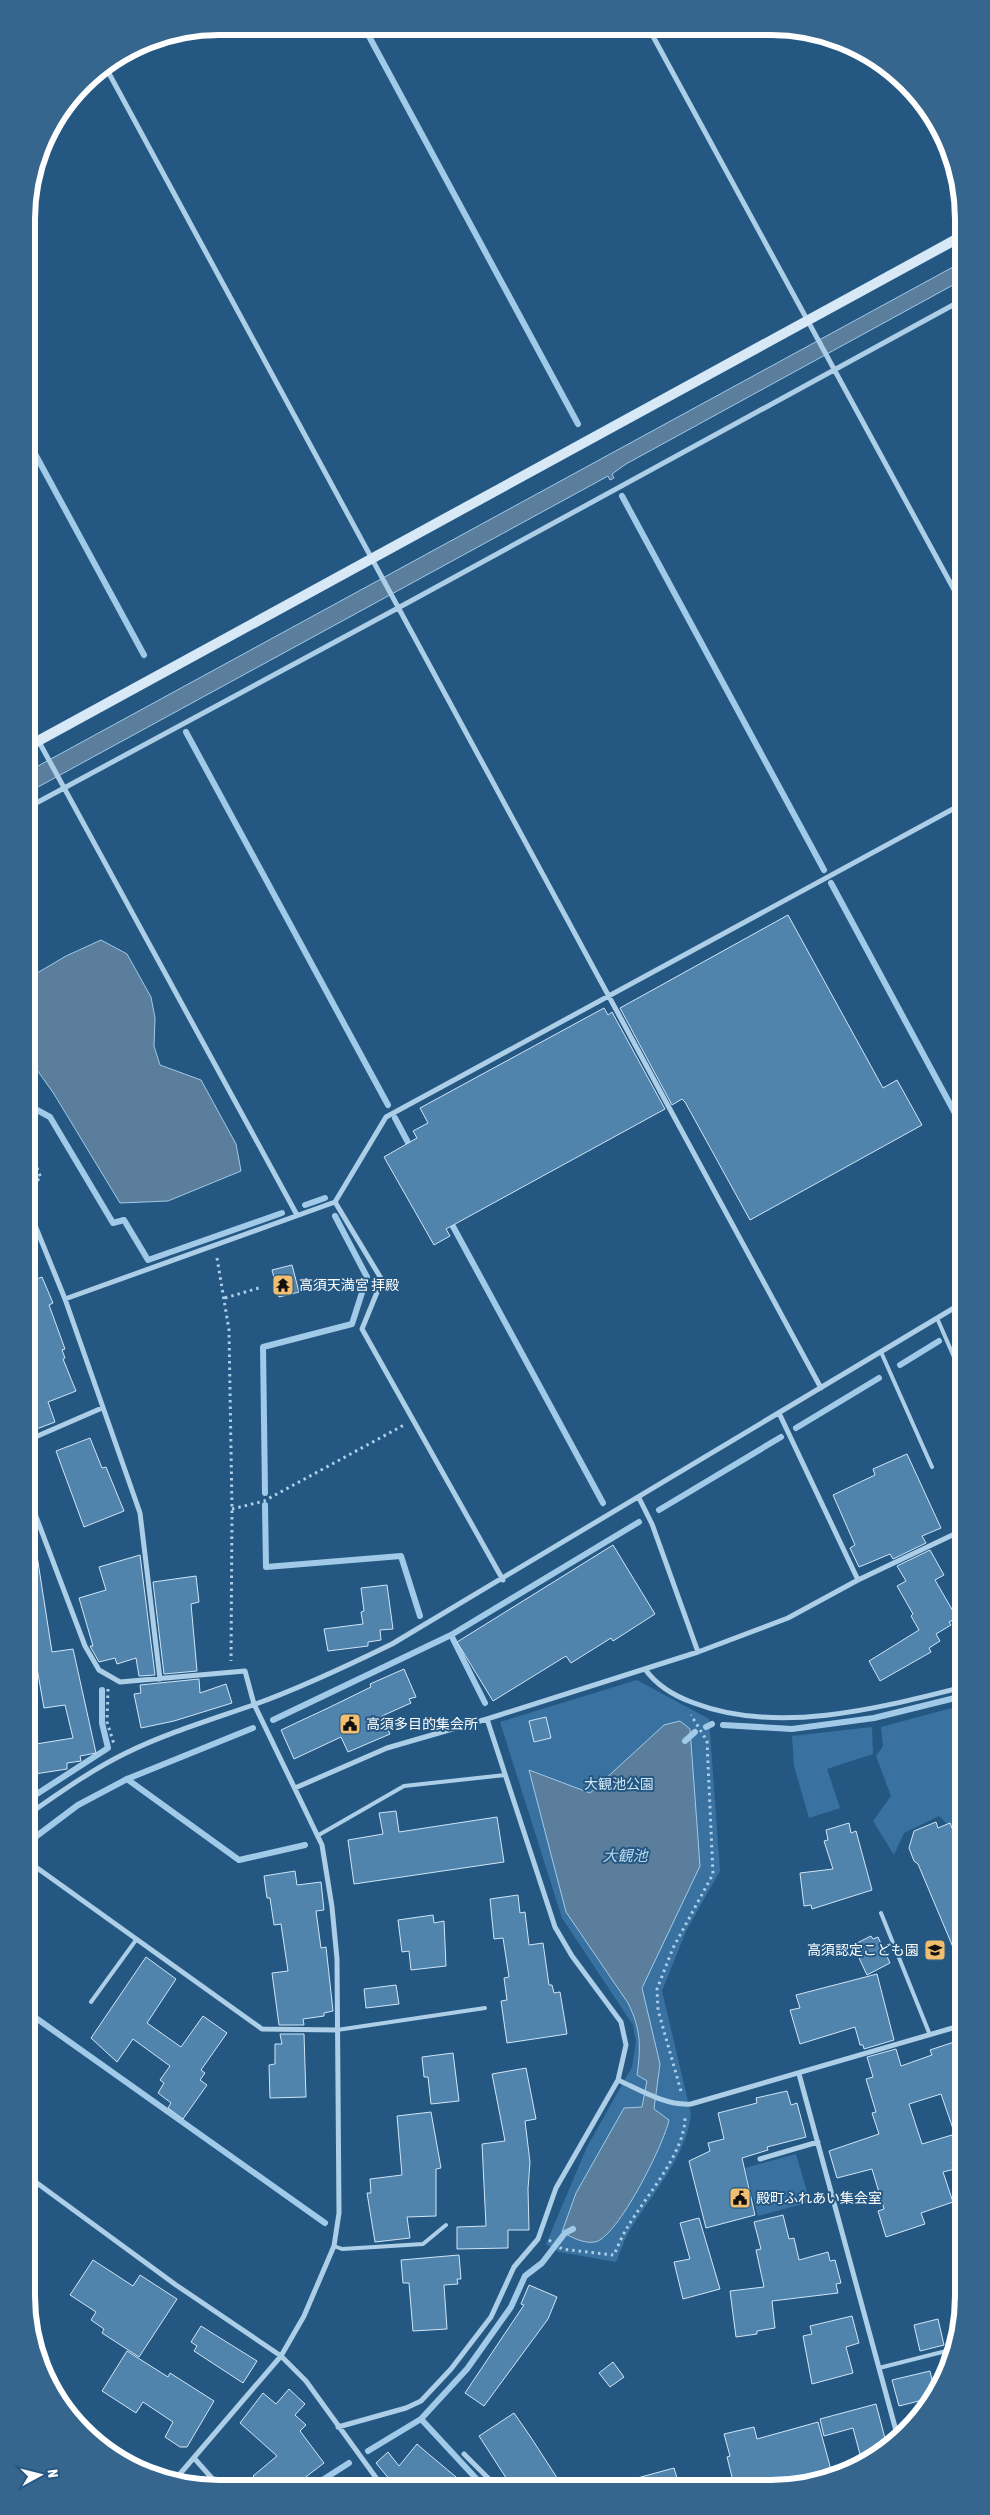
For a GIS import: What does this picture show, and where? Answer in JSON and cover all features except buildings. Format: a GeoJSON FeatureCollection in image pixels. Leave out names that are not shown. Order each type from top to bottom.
{"type":"FeatureCollection","features":[{"type":"Feature","properties":{"kind":"street"},"geometry":{"type":"LineString","coordinates":[[652,35],[955,591]]}},
{"type":"Feature","properties":{"kind":"street"},"geometry":{"type":"LineString","coordinates":[[109,72],[821,1388]]}},
{"type":"Feature","properties":{"kind":"street"},"geometry":{"type":"LineString","coordinates":[[35,742],[955,240]]}},
{"type":"Feature","properties":{"kind":"street"},"geometry":{"type":"LineString","coordinates":[[35,803],[398,608],[955,304]]}},
{"type":"Feature","properties":{"kind":"street"},"geometry":{"type":"LineString","coordinates":[[38,740],[297,1215]]}},
{"type":"Feature","properties":{"kind":"street"},"geometry":{"type":"LineString","coordinates":[[65,1299],[335,1202],[386,1117],[955,808]]}},
{"type":"Feature","properties":{"kind":"street"},"geometry":{"type":"LineString","coordinates":[[335,1202],[382,1280],[362,1329],[503,1580]]}},
{"type":"Feature","properties":{"kind":"street"},"geometry":{"type":"LineString","coordinates":[[35,1225],[65,1299],[140,1513],[160,1679]]}},
{"type":"Feature","properties":{"kind":"street"},"geometry":{"type":"LineString","coordinates":[[35,1810],[119,1757],[194,1724],[254,1704],[326,1676],[392,1644],[503,1580],[955,1307]]}},
{"type":"Feature","properties":{"kind":"street"},"geometry":{"type":"LineString","coordinates":[[35,1437],[102,1408]]}},
{"type":"Feature","properties":{"kind":"street"},"geometry":{"type":"LineString","coordinates":[[779,1413],[858,1580]]}},
{"type":"Feature","properties":{"kind":"street"},"geometry":{"type":"LineString","coordinates":[[639,1498],[652,1524],[698,1652]]}},
{"type":"Feature","properties":{"kind":"street"},"geometry":{"type":"LineString","coordinates":[[35,1514],[85,1646],[99,1670],[120,1682],[245,1671],[254,1704],[322,1845],[332,1907],[337,1959],[336,2030],[339,2213],[334,2246],[304,2316],[282,2356],[179,2475]]}},
{"type":"Feature","properties":{"kind":"street"},"geometry":{"type":"LineString","coordinates":[[295,1788],[387,1748],[487,1719],[698,1652],[788,1618],[858,1580],[955,1534]]}},
{"type":"Feature","properties":{"kind":"street"},"geometry":{"type":"LineString","coordinates":[[645,1669],[654,1682],[695,1704],[717,1712],[741,1717],[801,1718],[897,1704],[955,1689]]}},
{"type":"Feature","properties":{"kind":"street"},"geometry":{"type":"LineString","coordinates":[[338,2427],[406,2408],[421,2401],[451,2369],[492,2317],[514,2267],[538,2239],[559,2182],[618,2080],[626,2045],[621,2022],[572,1956],[554,1927],[487,1719]]}},
{"type":"Feature","properties":{"kind":"street"},"geometry":{"type":"LineString","coordinates":[[35,1867],[262,2029],[336,2030]]}},
{"type":"Feature","properties":{"kind":"street"},"geometry":{"type":"LineString","coordinates":[[618,2080],[659,2098],[685,2104],[799,2074],[955,2027]]}},
{"type":"Feature","properties":{"kind":"street"},"geometry":{"type":"LineString","coordinates":[[799,2074],[896,2430]]}},
{"type":"Feature","properties":{"kind":"street"},"geometry":{"type":"LineString","coordinates":[[760,2159],[818,2142]]}},
{"type":"Feature","properties":{"kind":"street"},"geometry":{"type":"LineString","coordinates":[[35,2182],[176,2285],[282,2356],[306,2381],[378,2480]]}},
{"type":"Feature","properties":{"kind":"street"},"geometry":{"type":"LineString","coordinates":[[464,2454],[490,2480]]}},
{"type":"Feature","properties":{"kind":"street"},"geometry":{"type":"LineString","coordinates":[[194,2458],[214,2480]]}},
{"type":"Feature","properties":{"kind":"lane"},"geometry":{"type":"LineString","coordinates":[[937,1318],[955,1359]]}},
{"type":"Feature","properties":{"kind":"lane"},"geometry":{"type":"LineString","coordinates":[[881,1352],[932,1467]]}},
{"type":"Feature","properties":{"kind":"lane"},"geometry":{"type":"LineString","coordinates":[[317,1836],[404,1786],[505,1775]]}},
{"type":"Feature","properties":{"kind":"lane"},"geometry":{"type":"LineString","coordinates":[[881,1913],[930,2035]]}},
{"type":"Feature","properties":{"kind":"lane"},"geometry":{"type":"LineString","coordinates":[[91,2002],[136,1940]]}},
{"type":"Feature","properties":{"kind":"lane"},"geometry":{"type":"LineString","coordinates":[[336,2030],[485,2008]]}},
{"type":"Feature","properties":{"kind":"lane"},"geometry":{"type":"LineString","coordinates":[[334,2246],[342,2249],[423,2244],[446,2225]]}},
{"type":"Feature","properties":{"kind":"lane"},"geometry":{"type":"LineString","coordinates":[[879,2368],[946,2351]]}},
{"type":"Feature","properties":{"kind":"path"},"geometry":{"type":"LineString","coordinates":[[35,1164],[41,1178],[35,1182]]}},
{"type":"Feature","properties":{"kind":"path"},"geometry":{"type":"LineString","coordinates":[[214,1245],[225,1298],[229,1330],[232,1509],[231,1672]]}},
{"type":"Feature","properties":{"kind":"path"},"geometry":{"type":"LineString","coordinates":[[225,1298],[262,1286]]}},
{"type":"Feature","properties":{"kind":"path"},"geometry":{"type":"LineString","coordinates":[[232,1509],[264,1501],[413,1420]]}},
{"type":"Feature","properties":{"kind":"path"},"geometry":{"type":"LineString","coordinates":[[110,1676],[106,1698],[107,1722],[119,1757]]}},
{"type":"Feature","properties":{"kind":"path"},"geometry":{"type":"LineString","coordinates":[[550,2241],[562,2249],[614,2255],[627,2228],[660,2179],[686,2128],[685,2104],[658,2010],[657,1989],[673,1948],[713,1874],[707,1741],[690,1713],[695,1704]]}},
{"type":"Feature","properties":{"kind":"green space","name":"大観池公園"},"geometry":{"type":"Polygon","coordinates":[[[637,1680],[709,1719],[720,1871],[686,1931],[662,1991],[691,2114],[688,2130],[683,2145],[667,2175],[630,2230],[616,2262],[559,2252],[546,2244],[587,2147],[632,2067],[636,2042],[633,2025],[562,1918],[500,1722],[637,1680]]]}},
{"type":"Feature","properties":{"kind":"green space"},"geometry":{"type":"Polygon","coordinates":[[[955,1707],[955,1832],[939,1816],[904,1833],[894,1855],[873,1821],[891,1796],[876,1756],[883,1746],[881,1727],[955,1707]]]}},
{"type":"Feature","properties":{"kind":"green space"},"geometry":{"type":"Polygon","coordinates":[[[872,1727],[873,1754],[827,1769],[840,1808],[809,1818],[794,1766],[792,1736],[872,1727]]]}},
{"type":"Feature","properties":{"kind":"green space"},"geometry":{"type":"Polygon","coordinates":[[[796,2154],[810,2202],[758,2216],[745,2168],[796,2154]]]}},
{"type":"Feature","properties":{"kind":"water"},"geometry":{"type":"Polygon","coordinates":[[[955,266],[955,284],[626,464],[612,474],[614,478],[610,480],[608,476],[35,789],[35,768],[955,266]]]}},
{"type":"Feature","properties":{"kind":"water"},"geometry":{"type":"Polygon","coordinates":[[[101,940],[127,954],[151,997],[155,1018],[154,1046],[160,1065],[201,1080],[236,1144],[241,1171],[168,1201],[120,1203],[54,1094],[35,1067],[35,974],[66,956],[101,940]]]}},
{"type":"Feature","properties":{"kind":"water","name":"大観池"},"geometry":{"type":"Polygon","coordinates":[[[680,1721],[690,1729],[700,1866],[642,1988],[660,2064],[654,2109],[669,2120],[659,2148],[627,2208],[605,2236],[595,2242],[586,2242],[562,2232],[576,2193],[624,2108],[642,2107],[647,2081],[637,2075],[639,2056],[638,2030],[628,2003],[566,1912],[529,1770],[590,1793],[664,1725],[680,1721]]]}},
{"type":"Feature","properties":{"kind":"waterway"},"geometry":{"type":"LineString","coordinates":[[368,35],[578,424]]}},
{"type":"Feature","properties":{"kind":"waterway"},"geometry":{"type":"LineString","coordinates":[[35,454],[144,655]]}},
{"type":"Feature","properties":{"kind":"waterway"},"geometry":{"type":"LineString","coordinates":[[622,496],[824,870]]}},
{"type":"Feature","properties":{"kind":"waterway"},"geometry":{"type":"LineString","coordinates":[[186,732],[388,1105]]}},
{"type":"Feature","properties":{"kind":"waterway"},"geometry":{"type":"LineString","coordinates":[[831,883],[955,1113]]}},
{"type":"Feature","properties":{"kind":"waterway"},"geometry":{"type":"LineString","coordinates":[[35,1109],[50,1117],[113,1223],[124,1220],[148,1260],[282,1213]]}},
{"type":"Feature","properties":{"kind":"waterway"},"geometry":{"type":"LineString","coordinates":[[395,1118],[412,1150]]}},
{"type":"Feature","properties":{"kind":"waterway"},"geometry":{"type":"LineString","coordinates":[[305,1205],[325,1198]]}},
{"type":"Feature","properties":{"kind":"waterway"},"geometry":{"type":"LineString","coordinates":[[265,1493],[263,1347],[352,1324],[367,1277],[335,1216]]}},
{"type":"Feature","properties":{"kind":"waterway"},"geometry":{"type":"LineString","coordinates":[[449,1219],[603,1503]]}},
{"type":"Feature","properties":{"kind":"waterway"},"geometry":{"type":"LineString","coordinates":[[900,1365],[939,1341]]}},
{"type":"Feature","properties":{"kind":"waterway"},"geometry":{"type":"LineString","coordinates":[[796,1428],[879,1378]]}},
{"type":"Feature","properties":{"kind":"waterway"},"geometry":{"type":"LineString","coordinates":[[659,1510],[781,1437]]}},
{"type":"Feature","properties":{"kind":"waterway"},"geometry":{"type":"LineString","coordinates":[[265,1505],[266,1567],[401,1556],[420,1616]]}},
{"type":"Feature","properties":{"kind":"waterway"},"geometry":{"type":"LineString","coordinates":[[273,1720],[451,1635],[639,1522]]}},
{"type":"Feature","properties":{"kind":"waterway"},"geometry":{"type":"LineString","coordinates":[[451,1635],[485,1703]]}},
{"type":"Feature","properties":{"kind":"waterway"},"geometry":{"type":"LineString","coordinates":[[35,1795],[108,1748],[102,1723],[102,1690]]}},
{"type":"Feature","properties":{"kind":"waterway"},"geometry":{"type":"LineString","coordinates":[[723,1725],[792,1729],[874,1718],[955,1698]]}},
{"type":"Feature","properties":{"kind":"waterway"},"geometry":{"type":"LineString","coordinates":[[706,1727],[712,1724]]}},
{"type":"Feature","properties":{"kind":"waterway"},"geometry":{"type":"LineString","coordinates":[[35,1837],[78,1805],[127,1779],[253,1728]]}},
{"type":"Feature","properties":{"kind":"waterway"},"geometry":{"type":"LineString","coordinates":[[685,1741],[695,1732]]}},
{"type":"Feature","properties":{"kind":"waterway"},"geometry":{"type":"LineString","coordinates":[[127,1779],[239,1860],[305,1845]]}},
{"type":"Feature","properties":{"kind":"waterway"},"geometry":{"type":"LineString","coordinates":[[35,2017],[325,2223]]}},
{"type":"Feature","properties":{"kind":"waterway"},"geometry":{"type":"LineString","coordinates":[[368,2451],[421,2419],[467,2369],[511,2307],[525,2276],[542,2263],[565,2233],[573,2229]]}},
{"type":"Feature","properties":{"kind":"waterway"},"geometry":{"type":"LineString","coordinates":[[421,2419],[478,2480]]}},
{"type":"Feature","properties":{"kind":"waterway"},"geometry":{"type":"LineString","coordinates":[[322,2480],[349,2463]]}},
{"type":"Feature","properties":{"kind":"place","name":"高須天満宮 拝殿"},"geometry":{"type":"Point","coordinates":[283,1285]}},
{"type":"Feature","properties":{"kind":"place","name":"高須多目的集会所"},"geometry":{"type":"Point","coordinates":[350,1724]}},
{"type":"Feature","properties":{"kind":"place","name":"高須認定こども園"},"geometry":{"type":"Point","coordinates":[935,1950]}},
{"type":"Feature","properties":{"kind":"place","name":"殿町ふれあい集会室"},"geometry":{"type":"Point","coordinates":[740,2198]}}]}
